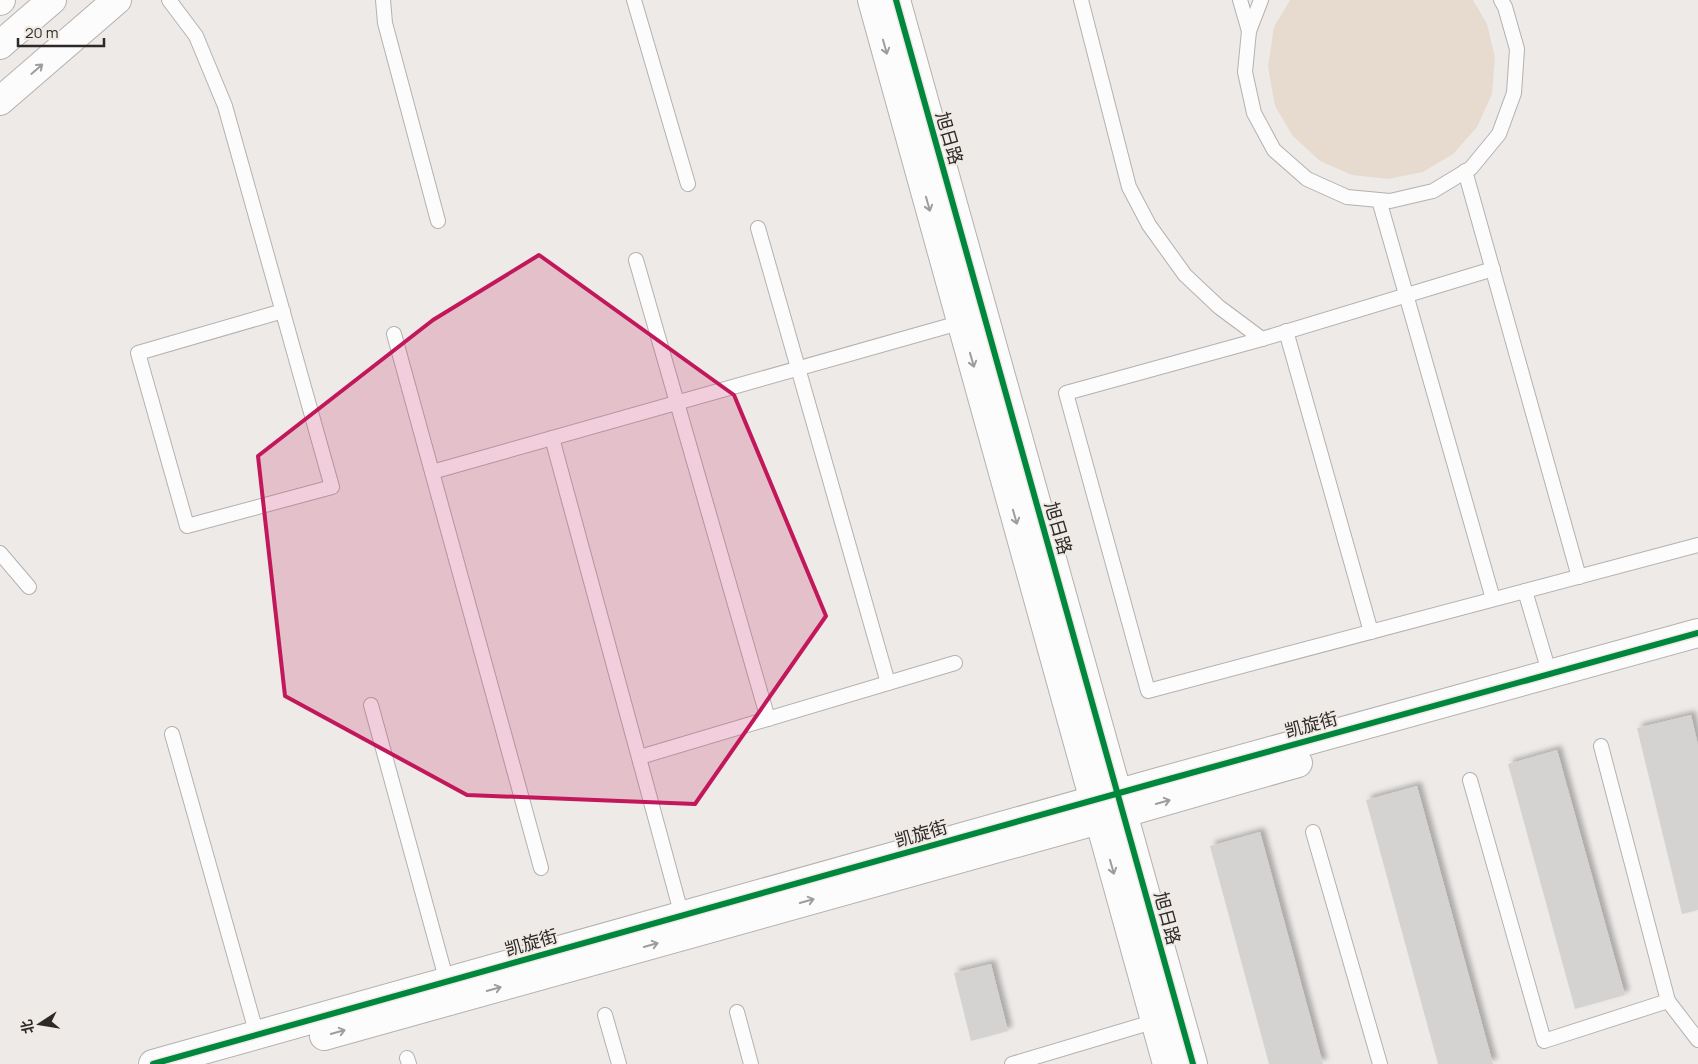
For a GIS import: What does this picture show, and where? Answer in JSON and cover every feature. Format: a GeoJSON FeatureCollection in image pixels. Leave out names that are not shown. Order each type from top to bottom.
{"type":"FeatureCollection","features":[{"type":"Feature","properties":{"kind":"main road"},"geometry":{"type":"LineString","coordinates":[[0,45],[52,0]]}},
{"type":"Feature","properties":{"kind":"main road"},"geometry":{"type":"LineString","coordinates":[[0,102],[116,0]]}},
{"type":"Feature","properties":{"kind":"main road","name":"旭日路"},"geometry":{"type":"LineString","coordinates":[[872,0],[973,319],[1167,1017],[1193,1064]]}},
{"type":"Feature","properties":{"kind":"main road","name":"旭日路"},"geometry":{"type":"LineString","coordinates":[[896,0],[973,319]]}},
{"type":"Feature","properties":{"kind":"main road","name":"凯旋街"},"geometry":{"type":"LineString","coordinates":[[223,1064],[1109,807],[1550,675],[1698,633]]}},
{"type":"Feature","properties":{"kind":"main road","name":"凯旋街"},"geometry":{"type":"LineString","coordinates":[[152,1064],[183,1060],[257,1035],[682,916],[1109,807],[1698,647]]}},
{"type":"Feature","properties":{"kind":"main road","name":"旭日路"},"geometry":{"type":"LineString","coordinates":[[1167,1017],[1167,1064]]}},
{"type":"Feature","properties":{"kind":"lane"},"geometry":{"type":"LineString","coordinates":[[169,0],[196,36],[225,106],[283,311],[332,487],[187,526],[138,353],[283,311]]}},
{"type":"Feature","properties":{"kind":"lane"},"geometry":{"type":"LineString","coordinates":[[383,0],[385,23],[438,221]]}},
{"type":"Feature","properties":{"kind":"lane"},"geometry":{"type":"LineString","coordinates":[[634,0],[688,184]]}},
{"type":"Feature","properties":{"kind":"lane"},"geometry":{"type":"LineString","coordinates":[[1081,0],[1129,187],[1150,225],[1185,275],[1219,307],[1262,339]]}},
{"type":"Feature","properties":{"kind":"lane"},"geometry":{"type":"LineString","coordinates":[[1240,0],[1249,31]]}},
{"type":"Feature","properties":{"kind":"lane"},"geometry":{"type":"LineString","coordinates":[[1261,0],[1249,31],[1245,72],[1254,113],[1274,150],[1307,179],[1347,197],[1390,201],[1433,191],[1471,168],[1499,134],[1514,93],[1517,49],[1505,7],[1501,0]]}},
{"type":"Feature","properties":{"kind":"lane"},"geometry":{"type":"LineString","coordinates":[[1465,171],[1579,577]]}},
{"type":"Feature","properties":{"kind":"lane"},"geometry":{"type":"LineString","coordinates":[[1379,200],[1494,599]]}},
{"type":"Feature","properties":{"kind":"lane"},"geometry":{"type":"LineString","coordinates":[[758,228],[888,683]]}},
{"type":"Feature","properties":{"kind":"lane"},"geometry":{"type":"LineString","coordinates":[[636,260],[768,719]]}},
{"type":"Feature","properties":{"kind":"lane"},"geometry":{"type":"LineString","coordinates":[[1493,269],[1262,339],[1066,393],[1148,691],[1698,545]]}},
{"type":"Feature","properties":{"kind":"lane"},"geometry":{"type":"LineString","coordinates":[[432,472],[973,319]]}},
{"type":"Feature","properties":{"kind":"lane"},"geometry":{"type":"LineString","coordinates":[[1286,331],[1371,632]]}},
{"type":"Feature","properties":{"kind":"lane"},"geometry":{"type":"LineString","coordinates":[[394,334],[541,868]]}},
{"type":"Feature","properties":{"kind":"lane"},"geometry":{"type":"LineString","coordinates":[[552,438],[682,916]]}},
{"type":"Feature","properties":{"kind":"lane"},"geometry":{"type":"LineString","coordinates":[[0,553],[29,586]]}},
{"type":"Feature","properties":{"kind":"lane"},"geometry":{"type":"LineString","coordinates":[[1525,591],[1550,675]]}},
{"type":"Feature","properties":{"kind":"lane"},"geometry":{"type":"LineString","coordinates":[[640,757],[955,663]]}},
{"type":"Feature","properties":{"kind":"lane"},"geometry":{"type":"LineString","coordinates":[[371,705],[447,982]]}},
{"type":"Feature","properties":{"kind":"lane"},"geometry":{"type":"LineString","coordinates":[[172,734],[257,1035]]}},
{"type":"Feature","properties":{"kind":"lane"},"geometry":{"type":"LineString","coordinates":[[1601,746],[1668,1001],[1698,1040]]}},
{"type":"Feature","properties":{"kind":"lane"},"geometry":{"type":"LineString","coordinates":[[1470,780],[1544,1041],[1668,1001]]}},
{"type":"Feature","properties":{"kind":"lane"},"geometry":{"type":"LineString","coordinates":[[1313,832],[1380,1064]]}},
{"type":"Feature","properties":{"kind":"lane"},"geometry":{"type":"LineString","coordinates":[[737,1012],[752,1064]]}},
{"type":"Feature","properties":{"kind":"lane"},"geometry":{"type":"LineString","coordinates":[[605,1015],[619,1064]]}},
{"type":"Feature","properties":{"kind":"lane"},"geometry":{"type":"LineString","coordinates":[[1012,1064],[1167,1017]]}},
{"type":"Feature","properties":{"kind":"highlighted area"},"geometry":{"type":"Polygon","coordinates":[[[539,255],[734,395],[826,616],[695,804],[467,795],[285,696],[258,456],[433,320],[539,255]]]}},
{"type":"Feature","properties":{"kind":"shaded area"},"geometry":{"type":"Polygon","coordinates":[[[1290,0],[1473,0],[1487,24],[1495,58],[1492,94],[1477,127],[1453,154],[1423,172],[1388,179],[1352,175],[1320,161],[1293,136],[1275,106],[1268,67],[1274,27],[1290,0]]]}},
{"type":"Feature","properties":{"kind":"building"},"geometry":{"type":"Polygon","coordinates":[[[1691,715],[1698,745],[1698,910],[1682,914],[1637,728],[1691,715]]]}},
{"type":"Feature","properties":{"kind":"building"},"geometry":{"type":"Polygon","coordinates":[[[1557,750],[1625,995],[1575,1009],[1508,764],[1557,750]]]}},
{"type":"Feature","properties":{"kind":"building"},"geometry":{"type":"Polygon","coordinates":[[[1417,786],[1493,1064],[1438,1064],[1366,800],[1417,786]]]}},
{"type":"Feature","properties":{"kind":"building"},"geometry":{"type":"Polygon","coordinates":[[[1260,832],[1323,1064],[1269,1064],[1210,846],[1260,832]]]}},
{"type":"Feature","properties":{"kind":"building"},"geometry":{"type":"Polygon","coordinates":[[[991,964],[1008,1031],[971,1041],[954,973],[991,964]]]}},
{"type":"Feature","properties":{"kind":"cycle path"},"geometry":{"type":"LineString","coordinates":[[896,0],[1193,1064]]}},
{"type":"Feature","properties":{"kind":"cycle path"},"geometry":{"type":"LineString","coordinates":[[153,1064],[1698,633]]}}]}
